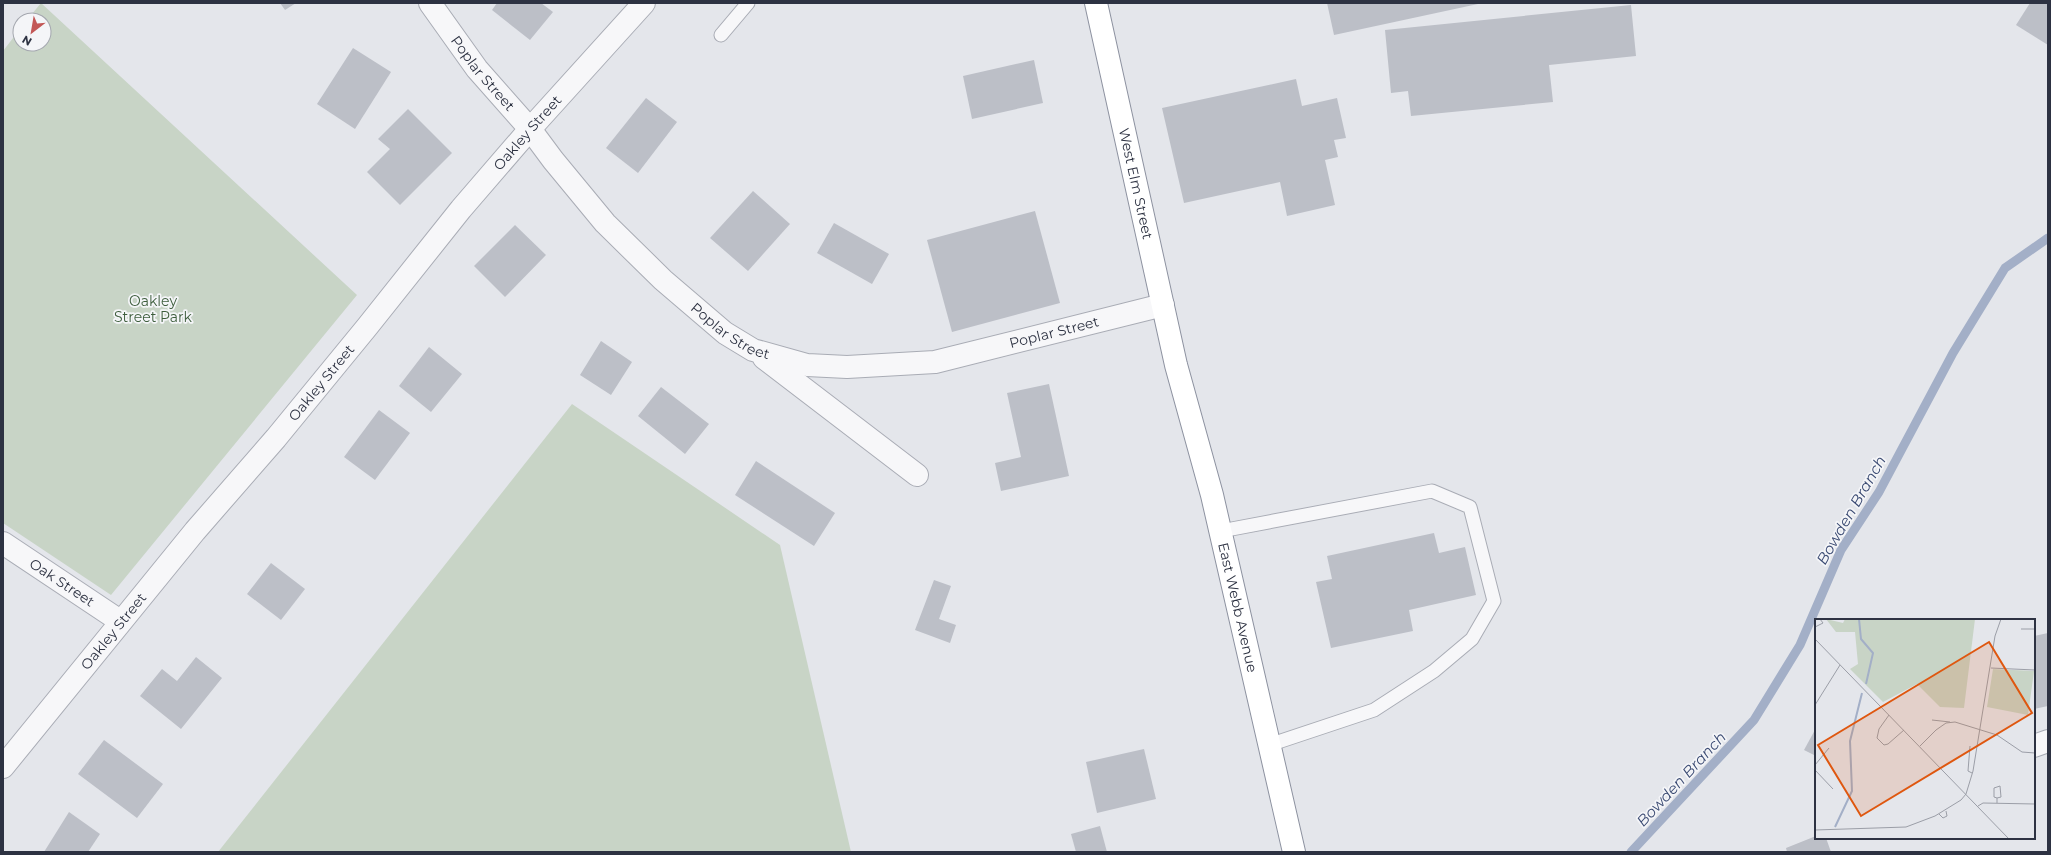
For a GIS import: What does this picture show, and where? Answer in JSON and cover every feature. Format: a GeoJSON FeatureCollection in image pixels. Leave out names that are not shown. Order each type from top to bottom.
{"type":"FeatureCollection","features":[{"type":"Feature","properties":{"kind":"highway","name":"West Elm Street"},"geometry":{"type":"LineString","coordinates":[[1096,3],[1176,365]]}},
{"type":"Feature","properties":{"kind":"highway","name":"East Webb Avenue"},"geometry":{"type":"LineString","coordinates":[[1176,365],[1221,531],[1294,852]]}},
{"type":"Feature","properties":{"kind":"street","name":"Poplar Street"},"geometry":{"type":"LineString","coordinates":[[430,3],[477,69],[530,128],[553,160],[605,223],[652,270],[725,333],[753,350],[807,365],[847,367],[935,362],[1163,305]]}},
{"type":"Feature","properties":{"kind":"street","name":"Oakley Street"},"geometry":{"type":"LineString","coordinates":[[3,767],[62,696],[120,622],[368,327],[461,209],[530,128],[644,3]]}},
{"type":"Feature","properties":{"kind":"street"},"geometry":{"type":"LineString","coordinates":[[753,350],[917,474]]}},
{"type":"Feature","properties":{"kind":"street","name":"Oak Street"},"geometry":{"type":"LineString","coordinates":[[3,543],[120,622]]}},
{"type":"Feature","properties":{"kind":"street"},"geometry":{"type":"LineString","coordinates":[[2035,746],[2048,741]]}},
{"type":"Feature","properties":{"kind":"lane"},"geometry":{"type":"LineString","coordinates":[[721,34],[748,3]]}},
{"type":"Feature","properties":{"kind":"lane"},"geometry":{"type":"LineString","coordinates":[[1221,531],[1432,491],[1470,507],[1494,601],[1472,639],[1434,671],[1374,710],[1269,745]]}},
{"type":"Feature","properties":{"kind":"green space","name":"Oakley Street Park"},"geometry":{"type":"Polygon","coordinates":[[[41,3],[51,12],[34,12],[41,3]]]}},
{"type":"Feature","properties":{"kind":"green space","name":"Oakley Street Park"},"geometry":{"type":"Polygon","coordinates":[[[52,13],[357,295],[111,595],[3,523],[3,51],[12,39],[12,52],[52,52],[52,13]]]}},
{"type":"Feature","properties":{"kind":"green space"},"geometry":{"type":"Polygon","coordinates":[[[572,404],[780,545],[851,852],[218,852],[572,404]]]}},
{"type":"Feature","properties":{"kind":"building"},"geometry":{"type":"Polygon","coordinates":[[[280,3],[296,3],[285,10],[280,3]]]}},
{"type":"Feature","properties":{"kind":"building"},"geometry":{"type":"Polygon","coordinates":[[[497,3],[541,3],[553,12],[530,40],[492,10],[497,3]]]}},
{"type":"Feature","properties":{"kind":"building"},"geometry":{"type":"Polygon","coordinates":[[[1327,3],[1478,3],[1478,4],[1334,35],[1327,3]]]}},
{"type":"Feature","properties":{"kind":"building"},"geometry":{"type":"Polygon","coordinates":[[[2030,3],[2048,3],[2048,45],[2016,25],[2030,3]]]}},
{"type":"Feature","properties":{"kind":"building"},"geometry":{"type":"Polygon","coordinates":[[[1631,5],[1636,56],[1549,65],[1553,102],[1411,116],[1408,91],[1391,93],[1385,30],[1631,5]]]}},
{"type":"Feature","properties":{"kind":"building"},"geometry":{"type":"Polygon","coordinates":[[[353,48],[391,72],[355,129],[317,104],[353,48]]]}},
{"type":"Feature","properties":{"kind":"building"},"geometry":{"type":"Polygon","coordinates":[[[1034,60],[1043,103],[972,119],[963,76],[1034,60]]]}},
{"type":"Feature","properties":{"kind":"building"},"geometry":{"type":"Polygon","coordinates":[[[1296,79],[1302,106],[1337,98],[1346,138],[1334,140],[1338,157],[1325,160],[1335,205],[1287,216],[1280,182],[1184,203],[1162,108],[1296,79]]]}},
{"type":"Feature","properties":{"kind":"building"},"geometry":{"type":"Polygon","coordinates":[[[646,98],[677,122],[638,173],[606,148],[646,98]]]}},
{"type":"Feature","properties":{"kind":"building"},"geometry":{"type":"Polygon","coordinates":[[[408,109],[452,153],[400,205],[367,172],[390,149],[378,139],[408,109]]]}},
{"type":"Feature","properties":{"kind":"building"},"geometry":{"type":"Polygon","coordinates":[[[753,191],[790,224],[748,271],[710,238],[753,191]]]}},
{"type":"Feature","properties":{"kind":"building"},"geometry":{"type":"Polygon","coordinates":[[[1035,211],[1060,303],[952,332],[927,240],[1035,211]]]}},
{"type":"Feature","properties":{"kind":"building"},"geometry":{"type":"Polygon","coordinates":[[[834,223],[889,254],[872,284],[817,253],[834,223]]]}},
{"type":"Feature","properties":{"kind":"building"},"geometry":{"type":"Polygon","coordinates":[[[515,225],[546,255],[505,297],[474,266],[515,225]]]}},
{"type":"Feature","properties":{"kind":"building"},"geometry":{"type":"Polygon","coordinates":[[[601,341],[632,362],[611,395],[580,375],[601,341]]]}},
{"type":"Feature","properties":{"kind":"building"},"geometry":{"type":"Polygon","coordinates":[[[429,347],[462,374],[431,412],[399,386],[429,347]]]}},
{"type":"Feature","properties":{"kind":"building"},"geometry":{"type":"Polygon","coordinates":[[[1049,384],[1069,476],[1001,491],[995,463],[1021,457],[1007,393],[1049,384]]]}},
{"type":"Feature","properties":{"kind":"building"},"geometry":{"type":"Polygon","coordinates":[[[661,387],[709,424],[685,454],[638,416],[661,387]]]}},
{"type":"Feature","properties":{"kind":"building"},"geometry":{"type":"Polygon","coordinates":[[[379,410],[410,433],[375,480],[344,457],[379,410]]]}},
{"type":"Feature","properties":{"kind":"building"},"geometry":{"type":"Polygon","coordinates":[[[756,461],[835,513],[814,546],[735,495],[756,461]]]}},
{"type":"Feature","properties":{"kind":"building"},"geometry":{"type":"Polygon","coordinates":[[[1434,533],[1439,553],[1465,547],[1476,595],[1409,610],[1413,631],[1331,648],[1316,582],[1332,579],[1327,556],[1434,533]]]}},
{"type":"Feature","properties":{"kind":"building"},"geometry":{"type":"Polygon","coordinates":[[[271,563],[305,589],[281,620],[247,594],[271,563]]]}},
{"type":"Feature","properties":{"kind":"building"},"geometry":{"type":"Polygon","coordinates":[[[934,580],[951,586],[939,619],[956,625],[950,643],[915,630],[934,580]]]}},
{"type":"Feature","properties":{"kind":"building"},"geometry":{"type":"Polygon","coordinates":[[[2048,633],[2048,706],[2035,709],[2035,636],[2048,633]]]}},
{"type":"Feature","properties":{"kind":"building"},"geometry":{"type":"Polygon","coordinates":[[[196,657],[222,678],[181,729],[140,696],[162,669],[177,681],[196,657]]]}},
{"type":"Feature","properties":{"kind":"building"},"geometry":{"type":"Polygon","coordinates":[[[1815,730],[1815,756],[1804,750],[1815,730]]]}},
{"type":"Feature","properties":{"kind":"building"},"geometry":{"type":"Polygon","coordinates":[[[104,740],[163,784],[137,818],[78,774],[104,740]]]}},
{"type":"Feature","properties":{"kind":"building"},"geometry":{"type":"Polygon","coordinates":[[[1144,749],[1156,799],[1097,813],[1086,762],[1144,749]]]}},
{"type":"Feature","properties":{"kind":"building"},"geometry":{"type":"Polygon","coordinates":[[[69,812],[100,834],[88,852],[44,852],[69,812]]]}},
{"type":"Feature","properties":{"kind":"building"},"geometry":{"type":"Polygon","coordinates":[[[1100,826],[1107,852],[1076,852],[1071,834],[1100,826]]]}},
{"type":"Feature","properties":{"kind":"building"},"geometry":{"type":"Polygon","coordinates":[[[1815,836],[1815,839],[1826,839],[1831,852],[1787,852],[1786,848],[1815,836]]]}},
{"type":"Feature","properties":{"kind":"waterway","name":"Bowden Branch"},"geometry":{"type":"LineString","coordinates":[[1631,852],[1754,720],[1800,645],[1841,550],[1879,492],[1953,353],[2005,268],[2048,238]]}}]}
